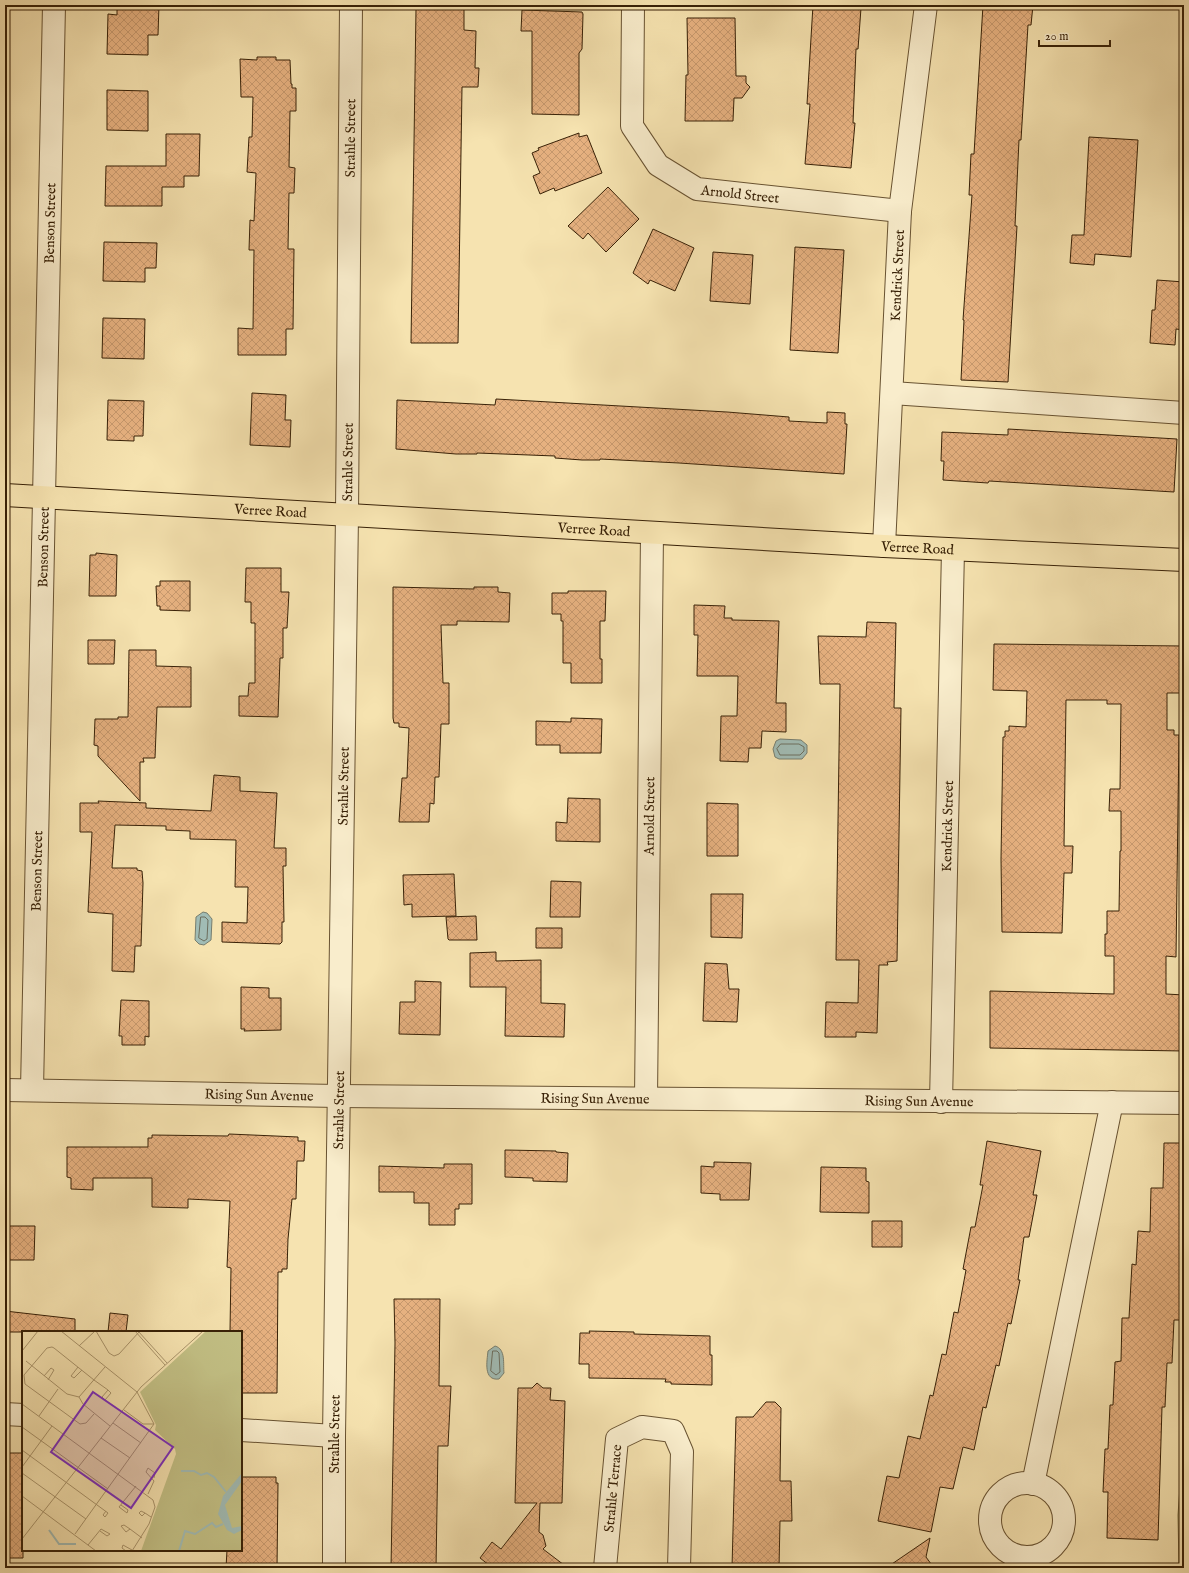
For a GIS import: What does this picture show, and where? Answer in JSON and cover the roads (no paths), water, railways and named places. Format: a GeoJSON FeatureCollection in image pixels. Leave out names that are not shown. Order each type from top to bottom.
{"type":"FeatureCollection","features":[{"type":"Feature","properties":{"kind":"main road","name":"Verree Road"},"geometry":{"type":"LineString","coordinates":[[5,495],[44,496],[954,550],[1184,560]]}},
{"type":"Feature","properties":{"kind":"street","name":"Benson Street"},"geometry":{"type":"LineString","coordinates":[[32,1090],[54,5]]}},
{"type":"Feature","properties":{"kind":"street","name":"Strahle Street"},"geometry":{"type":"LineString","coordinates":[[334,1568],[338,1096],[347,515],[351,5]]}},
{"type":"Feature","properties":{"kind":"street","name":"Arnold Street"},"geometry":{"type":"LineString","coordinates":[[632,5],[632,126],[658,165],[697,189],[900,211]]}},
{"type":"Feature","properties":{"kind":"street","name":"Kendrick Street"},"geometry":{"type":"LineString","coordinates":[[884,546],[900,211],[926,5]]}},
{"type":"Feature","properties":{"kind":"street"},"geometry":{"type":"LineString","coordinates":[[892,393],[1184,413]]}},
{"type":"Feature","properties":{"kind":"street","name":"Arnold Street"},"geometry":{"type":"LineString","coordinates":[[646,1098],[652,533]]}},
{"type":"Feature","properties":{"kind":"street","name":"Kendrick Street"},"geometry":{"type":"LineString","coordinates":[[941,1102],[954,550]]}},
{"type":"Feature","properties":{"kind":"street","name":"Rising Sun Avenue"},"geometry":{"type":"LineString","coordinates":[[5,1090],[338,1096],[1184,1103]]}},
{"type":"Feature","properties":{"kind":"street"},"geometry":{"type":"LineString","coordinates":[[1033,1484],[1112,1102]]}},
{"type":"Feature","properties":{"kind":"street"},"geometry":{"type":"LineString","coordinates":[[5,1414],[22,1415]]}},
{"type":"Feature","properties":{"kind":"street","name":"Strahle Terrace"},"geometry":{"type":"LineString","coordinates":[[605,1568],[617,1439],[642,1427],[673,1431],[682,1452],[679,1568]]}},
{"type":"Feature","properties":{"kind":"street"},"geometry":{"type":"LineString","coordinates":[[242,1430],[334,1436]]}},
{"type":"Feature","properties":{"kind":"street"},"geometry":{"type":"LineString","coordinates":[[1020,1484],[1033,1484],[1044,1487],[1057,1500],[1064,1517],[1063,1529],[1058,1540],[1050,1550],[1039,1556],[1021,1562],[1004,1550],[995,1541],[990,1529],[989,1517],[993,1505],[999,1495],[1009,1487],[1020,1484]]}},
{"type":"Feature","properties":{"kind":"water"},"geometry":{"type":"Polygon","coordinates":[[[780,739],[801,740],[807,745],[807,753],[802,759],[779,759],[775,757],[773,749],[776,741],[780,739]]]}},
{"type":"Feature","properties":{"kind":"water"},"geometry":{"type":"Polygon","coordinates":[[[203,912],[207,913],[212,919],[211,940],[204,945],[199,944],[195,940],[196,917],[203,912]]]}},
{"type":"Feature","properties":{"kind":"water"},"geometry":{"type":"Polygon","coordinates":[[[495,1346],[501,1350],[503,1357],[504,1373],[499,1379],[490,1377],[487,1370],[488,1351],[495,1346]]]}}]}
